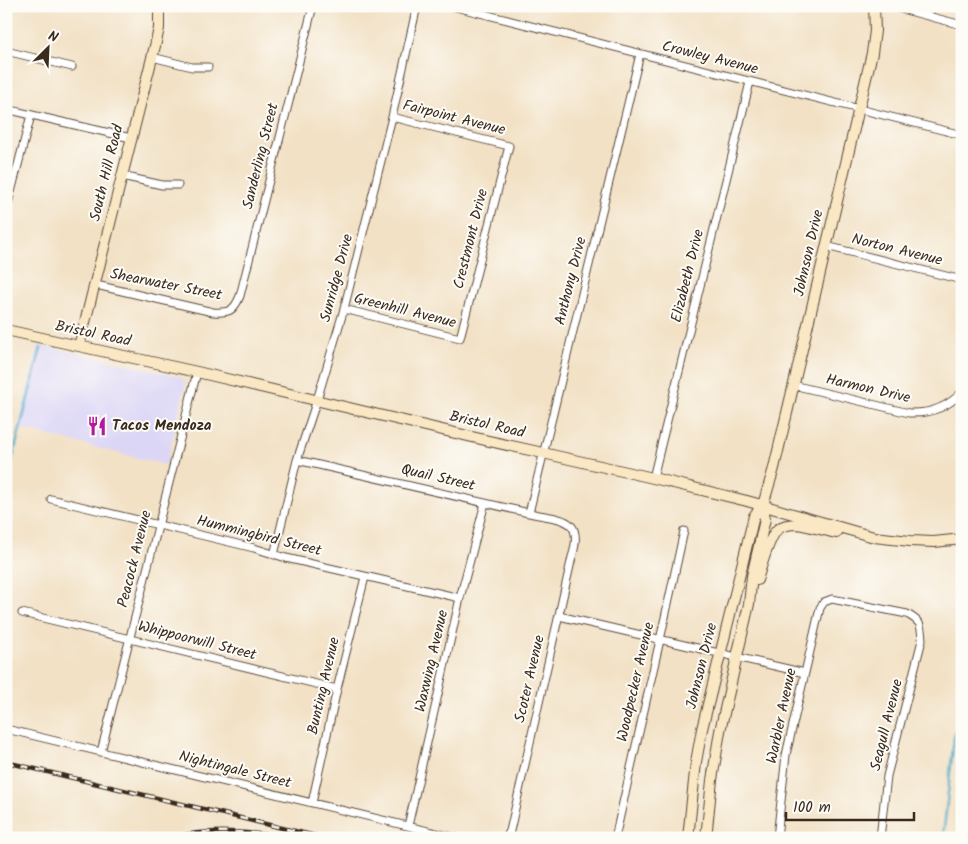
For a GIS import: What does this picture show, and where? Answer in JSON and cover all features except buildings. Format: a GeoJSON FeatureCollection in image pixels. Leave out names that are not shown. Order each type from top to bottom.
{"type":"FeatureCollection","features":[{"type":"Feature","properties":{"kind":"main road","name":"South Hill Road"},"geometry":{"type":"LineString","coordinates":[[79,346],[96,285],[152,57],[158,28],[159,6]]}},
{"type":"Feature","properties":{"kind":"main road","name":"Johnson Drive"},"geometry":{"type":"LineString","coordinates":[[706,838],[712,780],[720,731],[749,604],[752,576],[765,519],[763,506],[774,468],[859,108],[874,38],[874,6]]}},
{"type":"Feature","properties":{"kind":"main road","name":"Bristol Road"},"geometry":{"type":"LineString","coordinates":[[6,330],[653,478],[874,536],[934,542],[962,539]]}},
{"type":"Feature","properties":{"kind":"main road","name":"Johnson Drive"},"geometry":{"type":"LineString","coordinates":[[688,838],[702,729],[754,516],[763,506]]}},
{"type":"Feature","properties":{"kind":"main road"},"geometry":{"type":"LineString","coordinates":[[749,604],[771,539],[778,528],[788,524],[796,524],[842,534],[874,536]]}},
{"type":"Feature","properties":{"kind":"street","name":"Sanderling Street"},"geometry":{"type":"LineString","coordinates":[[231,310],[240,296],[313,6]]}},
{"type":"Feature","properties":{"kind":"street","name":"Sunridge Drive"},"geometry":{"type":"LineString","coordinates":[[274,555],[297,460],[344,309],[392,117],[417,6]]}},
{"type":"Feature","properties":{"kind":"street","name":"Crowley Avenue"},"geometry":{"type":"LineString","coordinates":[[452,6],[962,135]]}},
{"type":"Feature","properties":{"kind":"street"},"geometry":{"type":"LineString","coordinates":[[890,6],[962,25]]}},
{"type":"Feature","properties":{"kind":"street"},"geometry":{"type":"LineString","coordinates":[[6,51],[72,67]]}},
{"type":"Feature","properties":{"kind":"street","name":"Anthony Drive"},"geometry":{"type":"LineString","coordinates":[[529,513],[640,54]]}},
{"type":"Feature","properties":{"kind":"street"},"geometry":{"type":"LineString","coordinates":[[152,57],[192,67],[208,67]]}},
{"type":"Feature","properties":{"kind":"street","name":"Elizabeth Drive"},"geometry":{"type":"LineString","coordinates":[[653,478],[750,82]]}},
{"type":"Feature","properties":{"kind":"street"},"geometry":{"type":"LineString","coordinates":[[6,109],[131,138]]}},
{"type":"Feature","properties":{"kind":"street"},"geometry":{"type":"LineString","coordinates":[[6,211],[31,115]]}},
{"type":"Feature","properties":{"kind":"street","name":"Fairpoint Avenue"},"geometry":{"type":"LineString","coordinates":[[392,117],[509,146]]}},
{"type":"Feature","properties":{"kind":"street","name":"Crestmont Drive"},"geometry":{"type":"LineString","coordinates":[[460,338],[509,146]]}},
{"type":"Feature","properties":{"kind":"street"},"geometry":{"type":"LineString","coordinates":[[122,176],[162,185],[178,185]]}},
{"type":"Feature","properties":{"kind":"street","name":"Norton Avenue"},"geometry":{"type":"LineString","coordinates":[[826,246],[962,280]]}},
{"type":"Feature","properties":{"kind":"street","name":"Shearwater Street"},"geometry":{"type":"LineString","coordinates":[[96,285],[213,312],[231,310]]}},
{"type":"Feature","properties":{"kind":"street","name":"Greenhill Avenue"},"geometry":{"type":"LineString","coordinates":[[344,309],[460,338]]}},
{"type":"Feature","properties":{"kind":"street","name":"Peacock Avenue"},"geometry":{"type":"LineString","coordinates":[[101,752],[196,372]]}},
{"type":"Feature","properties":{"kind":"street","name":"Harmon Drive"},"geometry":{"type":"LineString","coordinates":[[793,385],[909,413],[928,413],[937,410],[962,392]]}},
{"type":"Feature","properties":{"kind":"street","name":"Quail Street"},"geometry":{"type":"LineString","coordinates":[[297,460],[561,519],[571,526]]}},
{"type":"Feature","properties":{"kind":"street","name":"Hummingbird Street"},"geometry":{"type":"LineString","coordinates":[[51,499],[254,548],[274,555],[460,598]]}},
{"type":"Feature","properties":{"kind":"street","name":"Waxwing Avenue"},"geometry":{"type":"LineString","coordinates":[[408,826],[460,598],[485,503]]}},
{"type":"Feature","properties":{"kind":"street","name":"Scoter Avenue"},"geometry":{"type":"LineString","coordinates":[[506,838],[510,831],[576,540],[571,526]]}},
{"type":"Feature","properties":{"kind":"street","name":"Woodpecker Avenue"},"geometry":{"type":"LineString","coordinates":[[615,838],[684,531]]}},
{"type":"Feature","properties":{"kind":"street","name":"Bunting Avenue"},"geometry":{"type":"LineString","coordinates":[[312,803],[337,689],[366,576]]}},
{"type":"Feature","properties":{"kind":"street","name":"Warbler Avenue"},"geometry":{"type":"LineString","coordinates":[[776,838],[786,755],[820,608],[824,602],[832,599],[907,614],[918,620]]}},
{"type":"Feature","properties":{"kind":"street","name":"Whippoorwill Street"},"geometry":{"type":"LineString","coordinates":[[22,613],[337,689]]}},
{"type":"Feature","properties":{"kind":"street"},"geometry":{"type":"LineString","coordinates":[[558,616],[804,672]]}},
{"type":"Feature","properties":{"kind":"street","name":"Seagull Avenue"},"geometry":{"type":"LineString","coordinates":[[880,838],[888,776],[922,640],[921,627],[918,620]]}},
{"type":"Feature","properties":{"kind":"street","name":"Nightingale Street"},"geometry":{"type":"LineString","coordinates":[[6,729],[457,838]]}},
{"type":"Feature","properties":{"kind":"shaded area"},"geometry":{"type":"Polygon","coordinates":[[[39,345],[181,378],[185,382],[185,388],[166,465],[18,428],[39,345]]]}},
{"type":"Feature","properties":{"kind":"waterway"},"geometry":{"type":"LineString","coordinates":[[6,483],[41,348]]}},
{"type":"Feature","properties":{"kind":"waterway"},"geometry":{"type":"LineString","coordinates":[[943,838],[954,738],[962,705]]}},
{"type":"Feature","properties":{"kind":"railway"},"geometry":{"type":"LineString","coordinates":[[6,762],[324,838]]}},
{"type":"Feature","properties":{"kind":"railway"},"geometry":{"type":"LineString","coordinates":[[171,838],[217,832],[296,838]]}},
{"type":"Feature","properties":{"kind":"place","name":"Tacos Mendoza"},"geometry":{"type":"Point","coordinates":[97,426]}}]}
